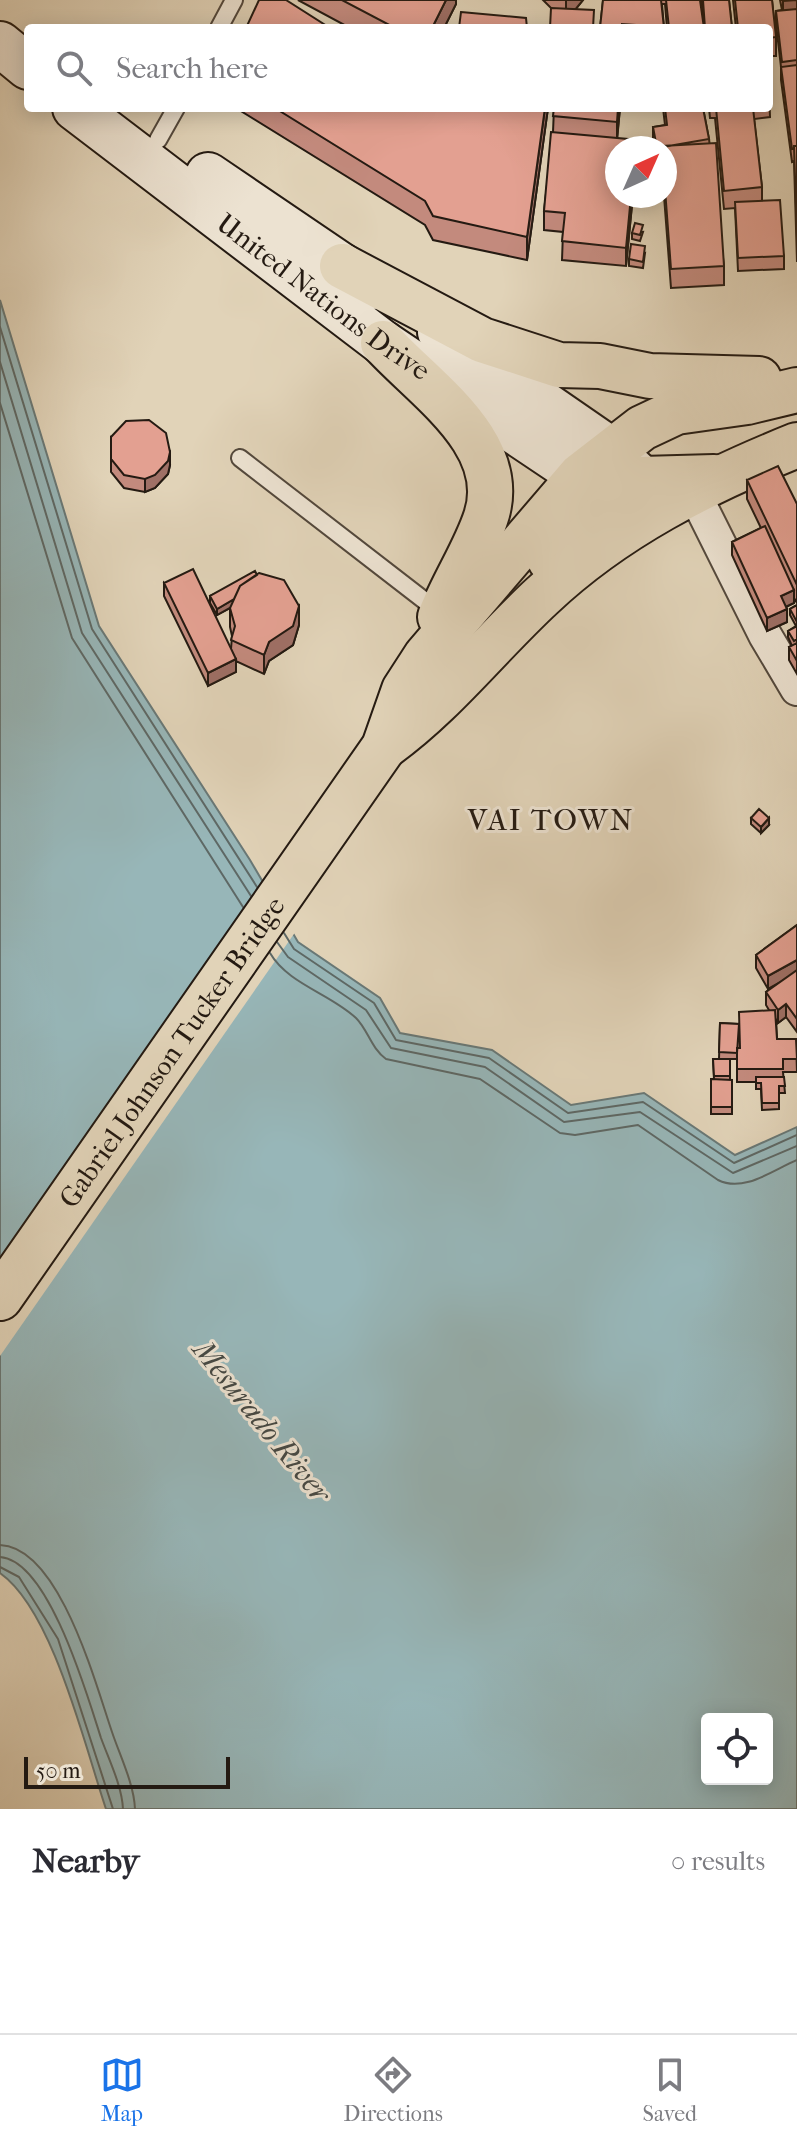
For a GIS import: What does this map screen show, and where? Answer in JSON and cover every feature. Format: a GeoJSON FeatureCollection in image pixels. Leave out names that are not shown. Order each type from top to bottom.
{"type":"FeatureCollection","features":[{"type":"Feature","properties":{"kind":"highway"},"geometry":{"type":"LineString","coordinates":[[342,266],[482,340],[559,365],[600,366],[650,376],[797,379]]}},
{"type":"Feature","properties":{"kind":"highway"},"geometry":{"type":"LineString","coordinates":[[383,343],[461,421],[484,452],[491,479],[487,515],[441,613],[426,656]]}},
{"type":"Feature","properties":{"kind":"highway"},"geometry":{"type":"LineString","coordinates":[[384,747],[611,476],[642,428],[676,412],[747,402],[797,390]]}},
{"type":"Feature","properties":{"kind":"highway"},"geometry":{"type":"LineString","coordinates":[[384,747],[426,717],[542,595],[632,526],[706,484],[797,445]]}},
{"type":"Feature","properties":{"kind":"highway"},"geometry":{"type":"LineString","coordinates":[[384,747],[404,690],[426,656],[611,476],[706,484]]}},
{"type":"Feature","properties":{"kind":"highway","name":"Gabriel Johnson Tucker Bridge"},"geometry":{"type":"LineString","coordinates":[[0,1298],[384,747]]}},
{"type":"Feature","properties":{"kind":"main road","name":"United Nations Drive"},"geometry":{"type":"LineString","coordinates":[[80,112],[383,343],[611,476]]}},
{"type":"Feature","properties":{"kind":"main road","name":"United Nations Drive"},"geometry":{"type":"LineString","coordinates":[[125,112],[167,124],[342,266],[611,476]]}},
{"type":"Feature","properties":{"kind":"street"},"geometry":{"type":"LineString","coordinates":[[706,484],[765,635],[797,689]]}},
{"type":"Feature","properties":{"kind":"lane"},"geometry":{"type":"LineString","coordinates":[[221,24],[234,0]]}},
{"type":"Feature","properties":{"kind":"lane"},"geometry":{"type":"LineString","coordinates":[[240,458],[441,613]]}},
{"type":"Feature","properties":{"kind":"water","name":"Mesurado River"},"geometry":{"type":"Polygon","coordinates":[[[0,300],[99,626],[250,860],[298,942],[380,998],[400,1033],[492,1050],[571,1105],[644,1093],[735,1155],[797,1127],[797,1809],[106,1809],[65,1682],[36,1617],[19,1591],[0,1573],[0,300]]]}},
{"type":"Feature","properties":{"kind":"pier"},"geometry":{"type":"Polygon","coordinates":[[[267,880],[296,931],[0,1356],[0,1261],[267,880]]]}},
{"type":"Feature","properties":{"kind":"building"},"geometry":{"type":"Polygon","coordinates":[[[259,0],[286,0],[324,24],[248,24],[259,0]]]}},
{"type":"Feature","properties":{"kind":"building"},"geometry":{"type":"Polygon","coordinates":[[[342,0],[446,0],[434,24],[387,24],[342,0]]]}},
{"type":"Feature","properties":{"kind":"building"},"geometry":{"type":"Polygon","coordinates":[[[603,0],[661,0],[664,24],[600,24],[603,0]]]}},
{"type":"Feature","properties":{"kind":"building"},"geometry":{"type":"Polygon","coordinates":[[[666,0],[700,0],[703,24],[669,24],[666,0]]]}},
{"type":"Feature","properties":{"kind":"building"},"geometry":{"type":"Polygon","coordinates":[[[703,0],[729,0],[732,24],[705,24],[703,0]]]}},
{"type":"Feature","properties":{"kind":"building"},"geometry":{"type":"Polygon","coordinates":[[[735,0],[772,0],[776,37],[773,37],[773,24],[738,24],[735,0]]]}},
{"type":"Feature","properties":{"kind":"building"},"geometry":{"type":"Polygon","coordinates":[[[551,8],[594,10],[593,24],[550,24],[551,8]]]}},
{"type":"Feature","properties":{"kind":"building"},"geometry":{"type":"Polygon","coordinates":[[[797,9],[797,60],[782,62],[776,11],[797,9]]]}},
{"type":"Feature","properties":{"kind":"building"},"geometry":{"type":"Polygon","coordinates":[[[461,12],[526,18],[527,24],[460,24],[461,12]]]}},
{"type":"Feature","properties":{"kind":"building"},"geometry":{"type":"Polygon","coordinates":[[[797,65],[797,146],[792,149],[781,67],[797,65]]]}},
{"type":"Feature","properties":{"kind":"building"},"geometry":{"type":"Polygon","coordinates":[[[281,112],[544,112],[527,237],[433,216],[425,201],[281,112]]]}},
{"type":"Feature","properties":{"kind":"building"},"geometry":{"type":"Polygon","coordinates":[[[554,112],[618,112],[617,122],[553,116],[554,112]]]}},
{"type":"Feature","properties":{"kind":"building"},"geometry":{"type":"Polygon","coordinates":[[[665,112],[704,112],[709,139],[677,145],[677,136],[655,136],[653,127],[667,125],[665,112]]]}},
{"type":"Feature","properties":{"kind":"building"},"geometry":{"type":"Polygon","coordinates":[[[716,112],[753,112],[762,187],[724,191],[716,112]]]}},
{"type":"Feature","properties":{"kind":"building"},"geometry":{"type":"Polygon","coordinates":[[[551,132],[605,137],[605,208],[630,208],[626,248],[562,241],[565,213],[544,211],[551,132]]]}},
{"type":"Feature","properties":{"kind":"building"},"geometry":{"type":"Polygon","coordinates":[[[716,143],[724,266],[671,269],[666,208],[677,208],[677,145],[716,143]]]}},
{"type":"Feature","properties":{"kind":"building"},"geometry":{"type":"Polygon","coordinates":[[[794,146],[797,146],[797,239],[794,146]]]}},
{"type":"Feature","properties":{"kind":"building"},"geometry":{"type":"Polygon","coordinates":[[[780,200],[784,256],[738,258],[735,202],[780,200]]]}},
{"type":"Feature","properties":{"kind":"building"},"geometry":{"type":"Polygon","coordinates":[[[635,223],[643,225],[640,235],[632,233],[635,223]]]}},
{"type":"Feature","properties":{"kind":"building"},"geometry":{"type":"Polygon","coordinates":[[[631,244],[645,246],[643,262],[629,259],[631,244]]]}},
{"type":"Feature","properties":{"kind":"building"},"geometry":{"type":"Polygon","coordinates":[[[149,420],[166,433],[170,452],[168,461],[155,475],[145,479],[124,475],[111,459],[111,437],[126,421],[149,420]]]}},
{"type":"Feature","properties":{"kind":"building"},"geometry":{"type":"Polygon","coordinates":[[[778,466],[797,504],[797,585],[747,480],[778,466]]]}},
{"type":"Feature","properties":{"kind":"building"},"geometry":{"type":"Polygon","coordinates":[[[765,526],[794,590],[781,596],[787,609],[767,618],[732,542],[765,526]]]}},
{"type":"Feature","properties":{"kind":"building"},"geometry":{"type":"Polygon","coordinates":[[[193,569],[236,659],[208,673],[164,583],[193,569]]]}},
{"type":"Feature","properties":{"kind":"building"},"geometry":{"type":"Polygon","coordinates":[[[255,571],[257,575],[240,586],[234,599],[217,609],[210,596],[255,571]]]}},
{"type":"Feature","properties":{"kind":"building"},"geometry":{"type":"Polygon","coordinates":[[[259,573],[284,580],[299,606],[293,626],[269,642],[264,655],[231,640],[235,626],[230,608],[240,586],[259,573]]]}},
{"type":"Feature","properties":{"kind":"building"},"geometry":{"type":"Polygon","coordinates":[[[797,605],[797,622],[790,609],[797,605]]]}},
{"type":"Feature","properties":{"kind":"building"},"geometry":{"type":"Polygon","coordinates":[[[797,626],[797,639],[794,641],[788,631],[797,626]]]}},
{"type":"Feature","properties":{"kind":"building"},"geometry":{"type":"Polygon","coordinates":[[[797,643],[797,661],[789,647],[797,643]]]}},
{"type":"Feature","properties":{"kind":"building"},"geometry":{"type":"Polygon","coordinates":[[[759,809],[769,818],[761,827],[751,818],[759,809]]]}},
{"type":"Feature","properties":{"kind":"building"},"geometry":{"type":"Polygon","coordinates":[[[797,925],[797,960],[768,976],[756,955],[797,925]]]}},
{"type":"Feature","properties":{"kind":"building"},"geometry":{"type":"Polygon","coordinates":[[[797,970],[797,1019],[786,1004],[778,1010],[766,992],[797,970]]]}},
{"type":"Feature","properties":{"kind":"building"},"geometry":{"type":"Polygon","coordinates":[[[775,1010],[777,1039],[796,1039],[797,1059],[783,1059],[783,1069],[737,1069],[739,1012],[775,1010]]]}},
{"type":"Feature","properties":{"kind":"building"},"geometry":{"type":"Polygon","coordinates":[[[720,1023],[739,1024],[737,1053],[719,1052],[720,1023]]]}},
{"type":"Feature","properties":{"kind":"building"},"geometry":{"type":"Polygon","coordinates":[[[713,1059],[730,1059],[730,1076],[714,1076],[713,1059]]]}},
{"type":"Feature","properties":{"kind":"building"},"geometry":{"type":"Polygon","coordinates":[[[756,1077],[784,1077],[785,1086],[779,1086],[779,1103],[762,1103],[761,1083],[756,1083],[756,1077]]]}},
{"type":"Feature","properties":{"kind":"building"},"geometry":{"type":"Polygon","coordinates":[[[711,1079],[732,1080],[732,1107],[711,1107],[711,1079]]]}},
{"type":"Feature","properties":{"kind":"district","name":"VAI TOWN"},"geometry":{"type":"Point","coordinates":[551,820]}}]}
